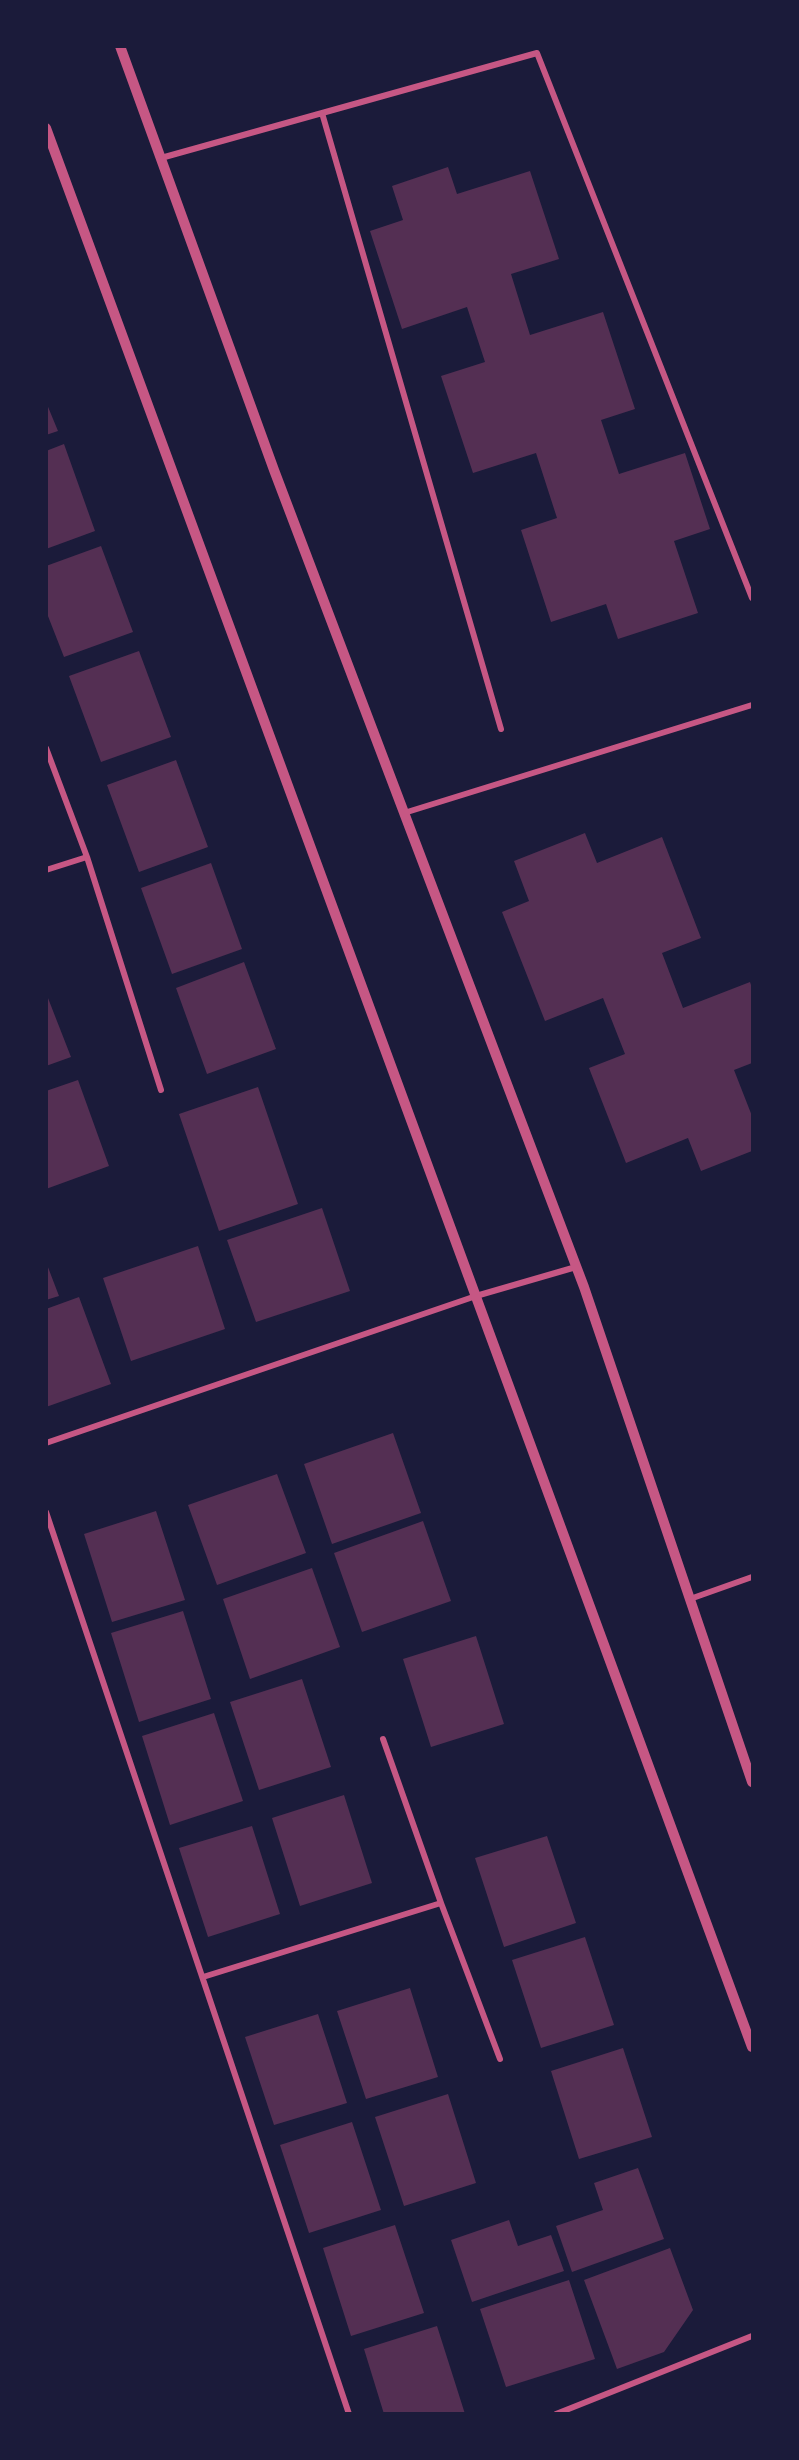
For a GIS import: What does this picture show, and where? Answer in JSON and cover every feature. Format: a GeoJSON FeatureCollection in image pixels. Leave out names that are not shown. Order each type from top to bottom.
{"type":"FeatureCollection","features":[{"type":"Feature","properties":{"kind":"street"},"geometry":{"type":"LineString","coordinates":[[120,46],[274,470],[576,1267],[753,1782]]}},
{"type":"Feature","properties":{"kind":"street"},"geometry":{"type":"LineString","coordinates":[[161,158],[537,52],[753,598]]}},
{"type":"Feature","properties":{"kind":"street"},"geometry":{"type":"LineString","coordinates":[[321,113],[501,729]]}},
{"type":"Feature","properties":{"kind":"street"},"geometry":{"type":"LineString","coordinates":[[46,128],[753,2047]]}},
{"type":"Feature","properties":{"kind":"street"},"geometry":{"type":"LineString","coordinates":[[404,813],[753,705]]}},
{"type":"Feature","properties":{"kind":"street"},"geometry":{"type":"LineString","coordinates":[[46,748],[87,857],[161,1090]]}},
{"type":"Feature","properties":{"kind":"street"},"geometry":{"type":"LineString","coordinates":[[46,870],[87,857]]}},
{"type":"Feature","properties":{"kind":"street"},"geometry":{"type":"LineString","coordinates":[[46,1443],[476,1296],[576,1267]]}},
{"type":"Feature","properties":{"kind":"street"},"geometry":{"type":"LineString","coordinates":[[46,1512],[349,2414]]}},
{"type":"Feature","properties":{"kind":"street"},"geometry":{"type":"LineString","coordinates":[[690,1599],[753,1577]]}},
{"type":"Feature","properties":{"kind":"street"},"geometry":{"type":"LineString","coordinates":[[383,1739],[441,1903],[500,2059]]}},
{"type":"Feature","properties":{"kind":"street"},"geometry":{"type":"LineString","coordinates":[[203,1977],[441,1903]]}},
{"type":"Feature","properties":{"kind":"street"},"geometry":{"type":"LineString","coordinates":[[555,2414],[753,2336]]}},
{"type":"Feature","properties":{"kind":"building"},"geometry":{"type":"Polygon","coordinates":[[[448,167],[457,194],[530,171],[559,259],[511,274],[530,335],[603,312],[635,409],[601,420],[619,474],[685,453],[710,529],[674,541],[698,613],[618,639],[606,604],[551,622],[521,530],[557,518],[536,453],[473,473],[441,376],[485,362],[467,307],[402,329],[370,231],[403,220],[392,186],[448,167]]]}},
{"type":"Feature","properties":{"kind":"building"},"geometry":{"type":"Polygon","coordinates":[[[46,402],[58,431],[46,435],[46,402]]]}},
{"type":"Feature","properties":{"kind":"building"},"geometry":{"type":"Polygon","coordinates":[[[64,444],[95,531],[46,549],[46,451],[64,444]]]}},
{"type":"Feature","properties":{"kind":"building"},"geometry":{"type":"Polygon","coordinates":[[[101,546],[133,632],[64,657],[46,611],[46,566],[101,546]]]}},
{"type":"Feature","properties":{"kind":"building"},"geometry":{"type":"Polygon","coordinates":[[[139,651],[171,737],[101,762],[69,676],[139,651]]]}},
{"type":"Feature","properties":{"kind":"building"},"geometry":{"type":"Polygon","coordinates":[[[176,760],[208,847],[139,872],[107,785],[176,760]]]}},
{"type":"Feature","properties":{"kind":"building"},"geometry":{"type":"Polygon","coordinates":[[[585,833],[597,863],[662,837],[701,938],[662,953],[683,1008],[750,982],[752,988],[752,1063],[734,1070],[752,1116],[752,1151],[701,1171],[688,1138],[626,1163],[589,1068],[625,1054],[603,998],[545,1021],[502,912],[529,901],[514,861],[585,833]]]}},
{"type":"Feature","properties":{"kind":"building"},"geometry":{"type":"Polygon","coordinates":[[[211,863],[242,949],[172,974],[141,888],[211,863]]]}},
{"type":"Feature","properties":{"kind":"building"},"geometry":{"type":"Polygon","coordinates":[[[244,962],[276,1049],[207,1074],[176,988],[244,962]]]}},
{"type":"Feature","properties":{"kind":"building"},"geometry":{"type":"Polygon","coordinates":[[[46,993],[71,1057],[46,1066],[46,993]]]}},
{"type":"Feature","properties":{"kind":"building"},"geometry":{"type":"Polygon","coordinates":[[[78,1080],[109,1166],[46,1189],[46,1091],[78,1080]]]}},
{"type":"Feature","properties":{"kind":"building"},"geometry":{"type":"Polygon","coordinates":[[[258,1087],[298,1204],[219,1231],[179,1114],[258,1087]]]}},
{"type":"Feature","properties":{"kind":"building"},"geometry":{"type":"Polygon","coordinates":[[[322,1208],[350,1291],[256,1322],[227,1240],[322,1208]]]}},
{"type":"Feature","properties":{"kind":"building"},"geometry":{"type":"Polygon","coordinates":[[[198,1246],[225,1329],[131,1361],[103,1278],[198,1246]]]}},
{"type":"Feature","properties":{"kind":"building"},"geometry":{"type":"Polygon","coordinates":[[[46,1262],[59,1296],[46,1300],[46,1262]]]}},
{"type":"Feature","properties":{"kind":"building"},"geometry":{"type":"Polygon","coordinates":[[[79,1297],[111,1384],[46,1407],[46,1309],[79,1297]]]}},
{"type":"Feature","properties":{"kind":"building"},"geometry":{"type":"Polygon","coordinates":[[[393,1433],[421,1513],[332,1544],[304,1464],[393,1433]]]}},
{"type":"Feature","properties":{"kind":"building"},"geometry":{"type":"Polygon","coordinates":[[[277,1474],[306,1553],[217,1585],[188,1505],[277,1474]]]}},
{"type":"Feature","properties":{"kind":"building"},"geometry":{"type":"Polygon","coordinates":[[[156,1511],[185,1600],[112,1622],[84,1534],[156,1511]]]}},
{"type":"Feature","properties":{"kind":"building"},"geometry":{"type":"Polygon","coordinates":[[[423,1521],[451,1601],[362,1632],[334,1553],[423,1521]]]}},
{"type":"Feature","properties":{"kind":"building"},"geometry":{"type":"Polygon","coordinates":[[[312,1568],[340,1647],[250,1679],[223,1599],[312,1568]]]}},
{"type":"Feature","properties":{"kind":"building"},"geometry":{"type":"Polygon","coordinates":[[[183,1611],[211,1699],[139,1722],[111,1633],[183,1611]]]}},
{"type":"Feature","properties":{"kind":"building"},"geometry":{"type":"Polygon","coordinates":[[[476,1636],[504,1724],[431,1747],[403,1659],[476,1636]]]}},
{"type":"Feature","properties":{"kind":"building"},"geometry":{"type":"Polygon","coordinates":[[[302,1679],[331,1767],[259,1790],[230,1702],[302,1679]]]}},
{"type":"Feature","properties":{"kind":"building"},"geometry":{"type":"Polygon","coordinates":[[[214,1713],[243,1801],[170,1825],[142,1736],[214,1713]]]}},
{"type":"Feature","properties":{"kind":"building"},"geometry":{"type":"Polygon","coordinates":[[[344,1795],[372,1883],[300,1906],[272,1818],[344,1795]]]}},
{"type":"Feature","properties":{"kind":"building"},"geometry":{"type":"Polygon","coordinates":[[[252,1826],[280,1914],[208,1937],[179,1848],[252,1826]]]}},
{"type":"Feature","properties":{"kind":"building"},"geometry":{"type":"Polygon","coordinates":[[[547,1836],[576,1923],[504,1947],[475,1858],[547,1836]]]}},
{"type":"Feature","properties":{"kind":"building"},"geometry":{"type":"Polygon","coordinates":[[[585,1937],[614,2025],[541,2048],[512,1960],[585,1937]]]}},
{"type":"Feature","properties":{"kind":"building"},"geometry":{"type":"Polygon","coordinates":[[[410,1988],[438,2077],[366,2099],[337,2011],[410,1988]]]}},
{"type":"Feature","properties":{"kind":"building"},"geometry":{"type":"Polygon","coordinates":[[[318,2014],[347,2103],[274,2125],[245,2037],[318,2014]]]}},
{"type":"Feature","properties":{"kind":"building"},"geometry":{"type":"Polygon","coordinates":[[[623,2048],[652,2137],[579,2159],[551,2071],[623,2048]]]}},
{"type":"Feature","properties":{"kind":"building"},"geometry":{"type":"Polygon","coordinates":[[[448,2094],[476,2183],[404,2206],[375,2117],[448,2094]]]}},
{"type":"Feature","properties":{"kind":"building"},"geometry":{"type":"Polygon","coordinates":[[[352,2122],[381,2210],[309,2233],[280,2145],[352,2122]]]}},
{"type":"Feature","properties":{"kind":"building"},"geometry":{"type":"Polygon","coordinates":[[[638,2168],[664,2239],[572,2272],[556,2226],[603,2210],[594,2183],[638,2168]]]}},
{"type":"Feature","properties":{"kind":"building"},"geometry":{"type":"Polygon","coordinates":[[[509,2220],[518,2246],[551,2235],[564,2271],[472,2302],[451,2240],[509,2220]]]}},
{"type":"Feature","properties":{"kind":"building"},"geometry":{"type":"Polygon","coordinates":[[[395,2225],[424,2313],[351,2336],[323,2248],[395,2225]]]}},
{"type":"Feature","properties":{"kind":"building"},"geometry":{"type":"Polygon","coordinates":[[[670,2248],[693,2310],[664,2352],[617,2369],[584,2280],[670,2248]]]}},
{"type":"Feature","properties":{"kind":"building"},"geometry":{"type":"Polygon","coordinates":[[[569,2280],[595,2359],[506,2387],[480,2309],[569,2280]]]}},
{"type":"Feature","properties":{"kind":"building"},"geometry":{"type":"Polygon","coordinates":[[[437,2326],[465,2414],[384,2414],[364,2349],[437,2326]]]}}]}
